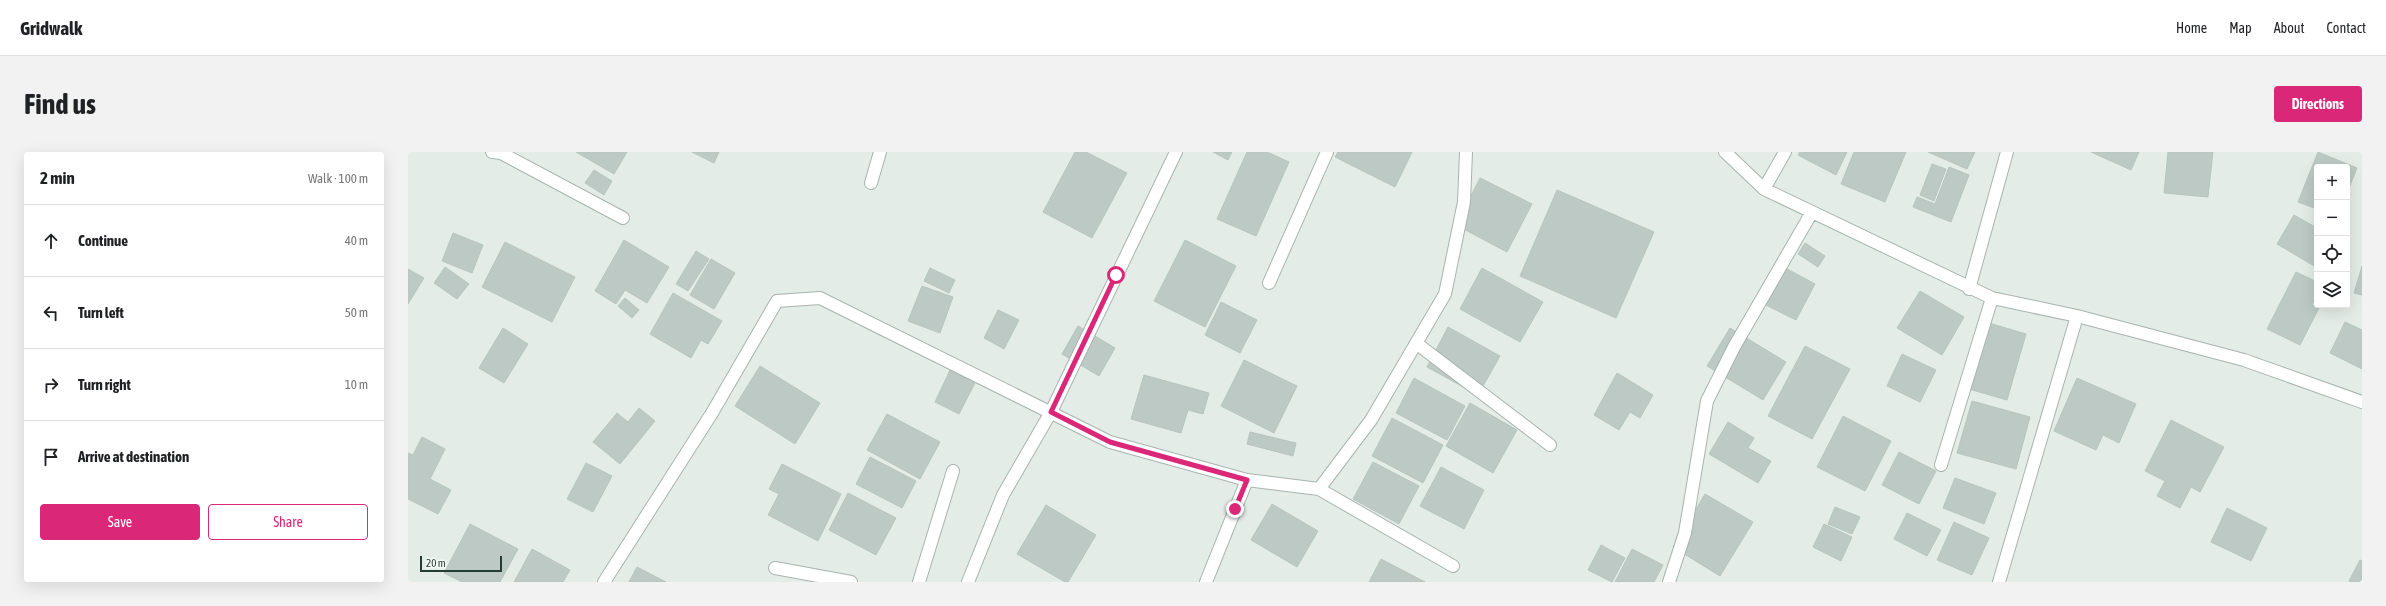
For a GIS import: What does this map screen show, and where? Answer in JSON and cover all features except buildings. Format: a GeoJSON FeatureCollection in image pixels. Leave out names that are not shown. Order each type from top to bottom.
{"type":"FeatureCollection","features":[{"type":"Feature","properties":{"kind":"street"},"geometry":{"type":"LineString","coordinates":[[492,152],[501,153],[623,218]]}},
{"type":"Feature","properties":{"kind":"street"},"geometry":{"type":"LineString","coordinates":[[871,183],[880,152]]}},
{"type":"Feature","properties":{"kind":"street"},"geometry":{"type":"LineString","coordinates":[[968,582],[1003,495],[1051,412],[1176,152]]}},
{"type":"Feature","properties":{"kind":"street"},"geometry":{"type":"LineString","coordinates":[[1269,283],[1327,152]]}},
{"type":"Feature","properties":{"kind":"street"},"geometry":{"type":"LineString","coordinates":[[1319,488],[1371,420],[1445,294],[1464,202],[1466,152]]}},
{"type":"Feature","properties":{"kind":"street"},"geometry":{"type":"LineString","coordinates":[[1725,152],[1764,189],[1969,289],[1992,298],[2077,316],[2244,360],[2362,402]]}},
{"type":"Feature","properties":{"kind":"street"},"geometry":{"type":"LineString","coordinates":[[1764,189],[1785,152]]}},
{"type":"Feature","properties":{"kind":"street"},"geometry":{"type":"LineString","coordinates":[[1969,289],[2007,152]]}},
{"type":"Feature","properties":{"kind":"street"},"geometry":{"type":"LineString","coordinates":[[1669,582],[1685,533],[1706,401],[1734,347],[1812,212]]}},
{"type":"Feature","properties":{"kind":"street"},"geometry":{"type":"LineString","coordinates":[[604,582],[712,413],[777,301],[820,298],[1110,442],[1247,480],[1319,488],[1453,566]]}},
{"type":"Feature","properties":{"kind":"street"},"geometry":{"type":"LineString","coordinates":[[1941,465],[1992,298]]}},
{"type":"Feature","properties":{"kind":"street"},"geometry":{"type":"LineString","coordinates":[[1999,582],[2077,316]]}},
{"type":"Feature","properties":{"kind":"street"},"geometry":{"type":"LineString","coordinates":[[1416,343],[1550,445]]}},
{"type":"Feature","properties":{"kind":"street"},"geometry":{"type":"LineString","coordinates":[[919,582],[953,471]]}},
{"type":"Feature","properties":{"kind":"street"},"geometry":{"type":"LineString","coordinates":[[1206,582],[1247,480]]}},
{"type":"Feature","properties":{"kind":"street"},"geometry":{"type":"LineString","coordinates":[[775,568],[851,582]]}},
{"type":"Feature","properties":{"kind":"route"},"geometry":{"type":"LineString","coordinates":[[1116,275],[1051,412],[1110,442],[1247,480],[1235,509]]}}]}
